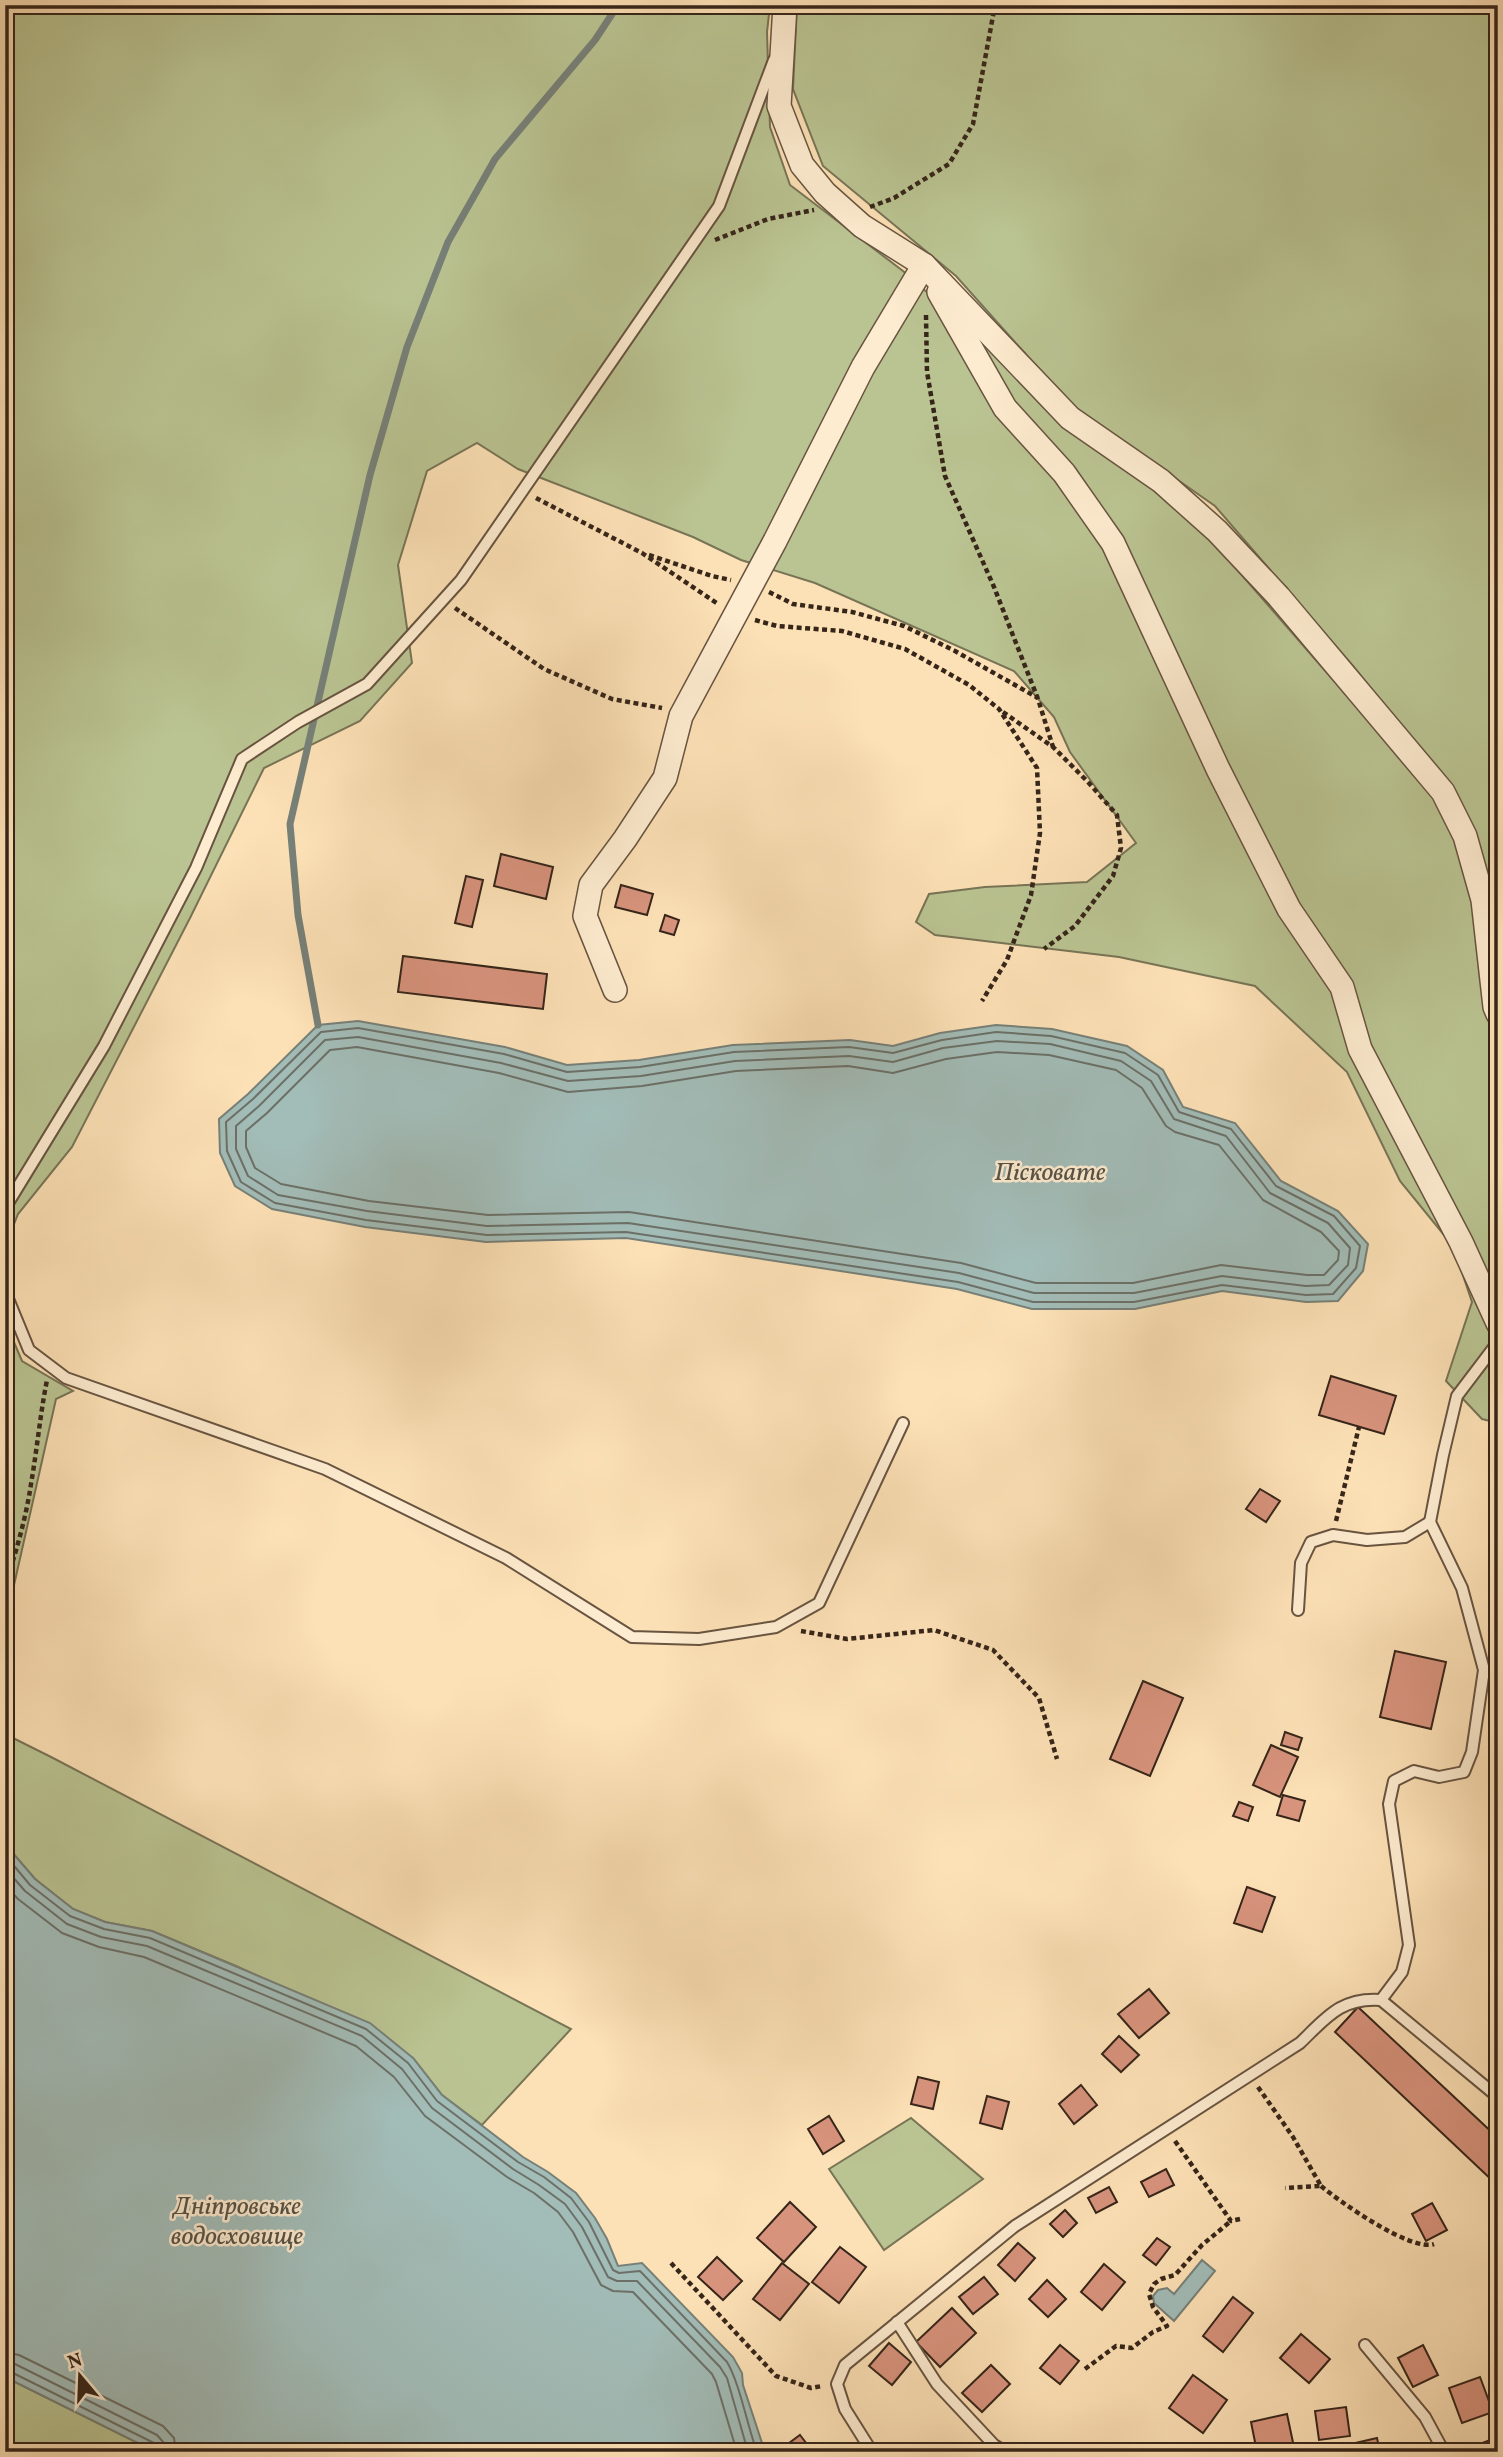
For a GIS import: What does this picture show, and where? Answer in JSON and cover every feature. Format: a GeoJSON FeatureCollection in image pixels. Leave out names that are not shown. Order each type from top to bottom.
{"type":"FeatureCollection","features":[{"type":"Feature","properties":{"kind":"street"},"geometry":{"type":"LineString","coordinates":[[785,5],[779,106],[802,165],[825,193],[862,226],[924,265],[1070,418],[1161,481],[1217,531],[1279,597],[1443,792],[1465,836],[1483,900],[1498,1014]]}},
{"type":"Feature","properties":{"kind":"street"},"geometry":{"type":"LineString","coordinates":[[615,990],[585,916],[591,886],[664,778],[681,716],[863,367],[924,265]]}},
{"type":"Feature","properties":{"kind":"street"},"geometry":{"type":"LineString","coordinates":[[924,265],[1005,408],[1064,473],[1113,543],[1218,769],[1283,897],[1342,988],[1360,1049],[1461,1242],[1498,1323]]}},
{"type":"Feature","properties":{"kind":"lane"},"geometry":{"type":"LineString","coordinates":[[5,1208],[104,1045],[196,868],[242,759],[298,722],[367,684],[461,580],[719,206],[782,39]]}},
{"type":"Feature","properties":{"kind":"lane"},"geometry":{"type":"LineString","coordinates":[[5,1281],[6,1294],[30,1350],[66,1378],[325,1469],[506,1558],[632,1637],[699,1639],[776,1627],[818,1603],[903,1423]]}},
{"type":"Feature","properties":{"kind":"lane"},"geometry":{"type":"LineString","coordinates":[[1381,2000],[1402,1972],[1409,1945],[1390,1804],[1394,1781],[1414,1771],[1439,1777],[1464,1772],[1472,1752],[1484,1670],[1462,1588],[1430,1522],[1457,1396],[1498,1342]]}},
{"type":"Feature","properties":{"kind":"lane"},"geometry":{"type":"LineString","coordinates":[[1298,1610],[1301,1563],[1311,1542],[1333,1535],[1367,1540],[1405,1536],[1430,1522]]}},
{"type":"Feature","properties":{"kind":"lane"},"geometry":{"type":"LineString","coordinates":[[872,2452],[845,2409],[836,2384],[845,2365],[1014,2226],[1300,2043],[1336,2008],[1362,1998],[1381,2000],[1498,2097]]}},
{"type":"Feature","properties":{"kind":"lane"},"geometry":{"type":"LineString","coordinates":[[897,2322],[937,2384],[994,2445],[1006,2452]]}},
{"type":"Feature","properties":{"kind":"lane"},"geometry":{"type":"LineString","coordinates":[[1365,2345],[1425,2417],[1444,2452]]}},
{"type":"Feature","properties":{"kind":"path"},"geometry":{"type":"LineString","coordinates":[[712,241],[768,219],[813,210],[849,214],[894,198],[950,164],[973,124],[995,5]]}},
{"type":"Feature","properties":{"kind":"path"},"geometry":{"type":"LineString","coordinates":[[925,305],[927,372],[945,476],[1038,699],[1052,747]]}},
{"type":"Feature","properties":{"kind":"path"},"geometry":{"type":"LineString","coordinates":[[522,491],[642,553],[734,614],[776,626],[842,631],[905,649],[969,685],[1052,747],[1117,815],[1121,848],[1113,876],[1075,926],[1044,949]]}},
{"type":"Feature","properties":{"kind":"path"},"geometry":{"type":"LineString","coordinates":[[642,553],[712,576],[751,583],[793,604],[852,612],[904,626],[955,651],[1038,699]]}},
{"type":"Feature","properties":{"kind":"path"},"geometry":{"type":"LineString","coordinates":[[443,600],[544,669],[612,699],[655,705],[681,716]]}},
{"type":"Feature","properties":{"kind":"path"},"geometry":{"type":"LineString","coordinates":[[982,1001],[1007,960],[1031,895],[1040,833],[1037,768],[999,709]]}},
{"type":"Feature","properties":{"kind":"path"},"geometry":{"type":"LineString","coordinates":[[5,1586],[32,1484],[39,1418],[49,1366]]}},
{"type":"Feature","properties":{"kind":"path"},"geometry":{"type":"LineString","coordinates":[[1333,1535],[1359,1427]]}},
{"type":"Feature","properties":{"kind":"path"},"geometry":{"type":"LineString","coordinates":[[776,1627],[847,1639],[934,1630],[993,1650],[1039,1698],[1057,1759]]}},
{"type":"Feature","properties":{"kind":"path"},"geometry":{"type":"LineString","coordinates":[[1249,2075],[1293,2137],[1321,2186],[1341,2202],[1413,2244],[1434,2244]]}},
{"type":"Feature","properties":{"kind":"path"},"geometry":{"type":"LineString","coordinates":[[1166,2129],[1231,2221]]}},
{"type":"Feature","properties":{"kind":"path"},"geometry":{"type":"LineString","coordinates":[[1285,2188],[1321,2186]]}},
{"type":"Feature","properties":{"kind":"path"},"geometry":{"type":"LineString","coordinates":[[1085,2369],[1116,2346],[1132,2348],[1146,2336],[1167,2326],[1153,2307],[1149,2294],[1154,2284],[1175,2275],[1202,2245],[1231,2221],[1240,2219]]}},
{"type":"Feature","properties":{"kind":"path"},"geometry":{"type":"LineString","coordinates":[[671,2263],[776,2376],[811,2388],[836,2384]]}},
{"type":"Feature","properties":{"kind":"green space"},"geometry":{"type":"Polygon","coordinates":[[[770,5],[767,32],[770,127],[790,185],[903,271],[999,356],[1193,519],[1436,798],[1461,843],[1478,918],[1486,1007],[1498,1036],[1498,1423],[1482,1419],[1446,1381],[1472,1302],[1453,1246],[1400,1181],[1347,1072],[1255,986],[1119,957],[935,935],[916,922],[929,894],[985,887],[1087,882],[1136,843],[1070,752],[1054,717],[1014,671],[815,583],[741,560],[693,537],[518,469],[477,443],[427,471],[398,565],[412,663],[360,721],[264,768],[72,1147],[18,1214],[5,1247],[5,7],[770,5]]]}},
{"type":"Feature","properties":{"kind":"green space"},"geometry":{"type":"Polygon","coordinates":[[[797,5],[1498,5],[1498,912],[1452,789],[1353,666],[1215,506],[1072,406],[956,276],[823,166],[793,89],[797,5]]]}},
{"type":"Feature","properties":{"kind":"green space"},"geometry":{"type":"Polygon","coordinates":[[[5,1321],[22,1361],[73,1391],[56,1399],[5,1625],[5,1321]]]}},
{"type":"Feature","properties":{"kind":"green space"},"geometry":{"type":"Polygon","coordinates":[[[5,1734],[571,2029],[482,2125],[442,2095],[413,2058],[307,1998],[152,1931],[105,1922],[73,1909],[35,1879],[5,1844],[5,1734]]]}},
{"type":"Feature","properties":{"kind":"green space"},"geometry":{"type":"Polygon","coordinates":[[[911,2118],[983,2179],[884,2250],[829,2169],[911,2118]]]}},
{"type":"Feature","properties":{"kind":"green space"},"geometry":{"type":"Polygon","coordinates":[[[5,2377],[156,2452],[5,2452],[5,2377]]]}},
{"type":"Feature","properties":{"kind":"water","name":"Пісковате"},"geometry":{"type":"Polygon","coordinates":[[[358,1021],[505,1047],[567,1065],[639,1060],[733,1045],[850,1040],[893,1046],[940,1033],[996,1025],[1052,1029],[1127,1046],[1163,1070],[1183,1107],[1235,1123],[1281,1181],[1338,1211],[1368,1244],[1363,1271],[1338,1301],[1306,1302],[1222,1291],[1135,1309],[1032,1309],[957,1289],[626,1238],[486,1242],[365,1227],[272,1209],[235,1186],[220,1153],[219,1119],[318,1025],[358,1021]]]}},
{"type":"Feature","properties":{"kind":"water","name":"Дніпровське водосховище"},"geometry":{"type":"Polygon","coordinates":[[[5,1844],[35,1879],[73,1909],[105,1922],[152,1931],[370,2023],[413,2058],[442,2095],[523,2157],[576,2193],[595,2218],[618,2266],[642,2263],[733,2357],[742,2373],[743,2385],[765,2452],[156,2452],[5,2377],[5,1844]]]}},
{"type":"Feature","properties":{"kind":"water"},"geometry":{"type":"Polygon","coordinates":[[[1202,2260],[1215,2271],[1174,2321],[1154,2303],[1153,2296],[1158,2290],[1167,2288],[1174,2294],[1202,2260]]]}},
{"type":"Feature","properties":{"kind":"building"},"geometry":{"type":"Polygon","coordinates":[[[501,854],[553,867],[546,899],[494,886],[501,854]]]}},
{"type":"Feature","properties":{"kind":"building"},"geometry":{"type":"Polygon","coordinates":[[[466,876],[483,880],[472,927],[455,923],[466,876]]]}},
{"type":"Feature","properties":{"kind":"building"},"geometry":{"type":"Polygon","coordinates":[[[621,885],[653,894],[647,915],[615,907],[621,885]]]}},
{"type":"Feature","properties":{"kind":"building"},"geometry":{"type":"Polygon","coordinates":[[[665,915],[679,920],[674,935],[660,931],[665,915]]]}},
{"type":"Feature","properties":{"kind":"building"},"geometry":{"type":"Polygon","coordinates":[[[403,956],[547,974],[543,1009],[398,992],[403,956]]]}},
{"type":"Feature","properties":{"kind":"building"},"geometry":{"type":"Polygon","coordinates":[[[1331,1376],[1396,1396],[1384,1434],[1319,1415],[1331,1376]]]}},
{"type":"Feature","properties":{"kind":"building"},"geometry":{"type":"Polygon","coordinates":[[[1260,1489],[1280,1501],[1266,1522],[1246,1509],[1260,1489]]]}},
{"type":"Feature","properties":{"kind":"building"},"geometry":{"type":"Polygon","coordinates":[[[1395,1651],[1446,1662],[1431,1729],[1380,1717],[1395,1651]]]}},
{"type":"Feature","properties":{"kind":"building"},"geometry":{"type":"Polygon","coordinates":[[[1143,1681],[1183,1698],[1150,1776],[1110,1759],[1143,1681]]]}},
{"type":"Feature","properties":{"kind":"building"},"geometry":{"type":"Polygon","coordinates":[[[1285,1732],[1302,1738],[1298,1750],[1281,1745],[1285,1732]]]}},
{"type":"Feature","properties":{"kind":"building"},"geometry":{"type":"Polygon","coordinates":[[[1271,1745],[1298,1757],[1280,1797],[1253,1785],[1271,1745]]]}},
{"type":"Feature","properties":{"kind":"building"},"geometry":{"type":"Polygon","coordinates":[[[1283,1795],[1305,1801],[1299,1821],[1277,1815],[1283,1795]]]}},
{"type":"Feature","properties":{"kind":"building"},"geometry":{"type":"Polygon","coordinates":[[[1239,1802],[1253,1807],[1248,1821],[1233,1816],[1239,1802]]]}},
{"type":"Feature","properties":{"kind":"building"},"geometry":{"type":"Polygon","coordinates":[[[1247,1887],[1275,1897],[1262,1932],[1234,1923],[1247,1887]]]}},
{"type":"Feature","properties":{"kind":"building"},"geometry":{"type":"Polygon","coordinates":[[[1149,1989],[1169,2013],[1139,2038],[1118,2014],[1149,1989]]]}},
{"type":"Feature","properties":{"kind":"building"},"geometry":{"type":"Polygon","coordinates":[[[1358,2007],[1498,2138],[1496,2184],[1335,2032],[1358,2007]]]}},
{"type":"Feature","properties":{"kind":"building"},"geometry":{"type":"Polygon","coordinates":[[[1119,2036],[1139,2055],[1121,2072],[1102,2054],[1119,2036]]]}},
{"type":"Feature","properties":{"kind":"building"},"geometry":{"type":"Polygon","coordinates":[[[918,2077],[939,2082],[933,2109],[911,2104],[918,2077]]]}},
{"type":"Feature","properties":{"kind":"building"},"geometry":{"type":"Polygon","coordinates":[[[1081,2085],[1097,2105],[1074,2124],[1059,2104],[1081,2085]]]}},
{"type":"Feature","properties":{"kind":"building"},"geometry":{"type":"Polygon","coordinates":[[[987,2096],[1009,2102],[1002,2129],[980,2123],[987,2096]]]}},
{"type":"Feature","properties":{"kind":"building"},"geometry":{"type":"Polygon","coordinates":[[[829,2116],[844,2141],[823,2154],[808,2129],[829,2116]]]}},
{"type":"Feature","properties":{"kind":"building"},"geometry":{"type":"Polygon","coordinates":[[[1166,2169],[1174,2185],[1149,2197],[1141,2182],[1166,2169]]]}},
{"type":"Feature","properties":{"kind":"building"},"geometry":{"type":"Polygon","coordinates":[[[1109,2187],[1117,2202],[1096,2213],[1088,2198],[1109,2187]]]}},
{"type":"Feature","properties":{"kind":"building"},"geometry":{"type":"Polygon","coordinates":[[[790,2202],[816,2227],[784,2262],[757,2238],[790,2202]]]}},
{"type":"Feature","properties":{"kind":"building"},"geometry":{"type":"Polygon","coordinates":[[[1432,2203],[1447,2230],[1426,2241],[1412,2214],[1432,2203]]]}},
{"type":"Feature","properties":{"kind":"building"},"geometry":{"type":"Polygon","coordinates":[[[1065,2210],[1077,2223],[1063,2237],[1050,2224],[1065,2210]]]}},
{"type":"Feature","properties":{"kind":"building"},"geometry":{"type":"Polygon","coordinates":[[[1157,2238],[1170,2247],[1156,2265],[1143,2255],[1157,2238]]]}},
{"type":"Feature","properties":{"kind":"building"},"geometry":{"type":"Polygon","coordinates":[[[1018,2243],[1035,2258],[1015,2281],[998,2265],[1018,2243]]]}},
{"type":"Feature","properties":{"kind":"building"},"geometry":{"type":"Polygon","coordinates":[[[840,2247],[866,2267],[839,2303],[812,2282],[840,2247]]]}},
{"type":"Feature","properties":{"kind":"building"},"geometry":{"type":"Polygon","coordinates":[[[717,2257],[742,2281],[723,2300],[698,2277],[717,2257]]]}},
{"type":"Feature","properties":{"kind":"building"},"geometry":{"type":"Polygon","coordinates":[[[782,2263],[809,2284],[780,2320],[753,2299],[782,2263]]]}},
{"type":"Feature","properties":{"kind":"building"},"geometry":{"type":"Polygon","coordinates":[[[1104,2264],[1125,2282],[1102,2310],[1081,2292],[1104,2264]]]}},
{"type":"Feature","properties":{"kind":"building"},"geometry":{"type":"Polygon","coordinates":[[[984,2277],[998,2294],[973,2314],[959,2297],[984,2277]]]}},
{"type":"Feature","properties":{"kind":"building"},"geometry":{"type":"Polygon","coordinates":[[[1047,2280],[1066,2299],[1048,2317],[1029,2299],[1047,2280]]]}},
{"type":"Feature","properties":{"kind":"building"},"geometry":{"type":"Polygon","coordinates":[[[1233,2297],[1253,2313],[1223,2352],[1203,2336],[1233,2297]]]}},
{"type":"Feature","properties":{"kind":"building"},"geometry":{"type":"Polygon","coordinates":[[[952,2308],[976,2333],[940,2367],[916,2342],[952,2308]]]}},
{"type":"Feature","properties":{"kind":"building"},"geometry":{"type":"Polygon","coordinates":[[[1301,2334],[1330,2359],[1309,2383],[1280,2358],[1301,2334]]]}},
{"type":"Feature","properties":{"kind":"building"},"geometry":{"type":"Polygon","coordinates":[[[889,2343],[911,2362],[892,2385],[869,2366],[889,2343]]]}},
{"type":"Feature","properties":{"kind":"building"},"geometry":{"type":"Polygon","coordinates":[[[1060,2345],[1079,2361],[1060,2384],[1040,2368],[1060,2345]]]}},
{"type":"Feature","properties":{"kind":"building"},"geometry":{"type":"Polygon","coordinates":[[[1423,2345],[1438,2375],[1413,2387],[1398,2358],[1423,2345]]]}},
{"type":"Feature","properties":{"kind":"building"},"geometry":{"type":"Polygon","coordinates":[[[991,2365],[1010,2384],[982,2412],[962,2393],[991,2365]]]}},
{"type":"Feature","properties":{"kind":"building"},"geometry":{"type":"Polygon","coordinates":[[[1193,2375],[1227,2400],[1203,2433],[1169,2408],[1193,2375]]]}},
{"type":"Feature","properties":{"kind":"building"},"geometry":{"type":"Polygon","coordinates":[[[1480,2377],[1493,2412],[1462,2423],[1449,2388],[1480,2377]]]}},
{"type":"Feature","properties":{"kind":"building"},"geometry":{"type":"Polygon","coordinates":[[[1346,2407],[1350,2436],[1319,2440],[1315,2411],[1346,2407]]]}},
{"type":"Feature","properties":{"kind":"building"},"geometry":{"type":"Polygon","coordinates":[[[1287,2414],[1295,2452],[1257,2452],[1251,2422],[1287,2414]]]}},
{"type":"Feature","properties":{"kind":"building"},"geometry":{"type":"Polygon","coordinates":[[[800,2435],[813,2452],[777,2452],[800,2435]]]}},
{"type":"Feature","properties":{"kind":"building"},"geometry":{"type":"Polygon","coordinates":[[[1498,2437],[1498,2452],[1459,2452],[1498,2437]]]}},
{"type":"Feature","properties":{"kind":"building"},"geometry":{"type":"Polygon","coordinates":[[[1377,2438],[1380,2452],[1353,2452],[1351,2444],[1377,2438]]]}},
{"type":"Feature","properties":{"kind":"waterway"},"geometry":{"type":"LineString","coordinates":[[318,1025],[298,915],[290,824],[370,475],[407,347],[448,242],[495,159],[595,40],[618,5]]}}]}
